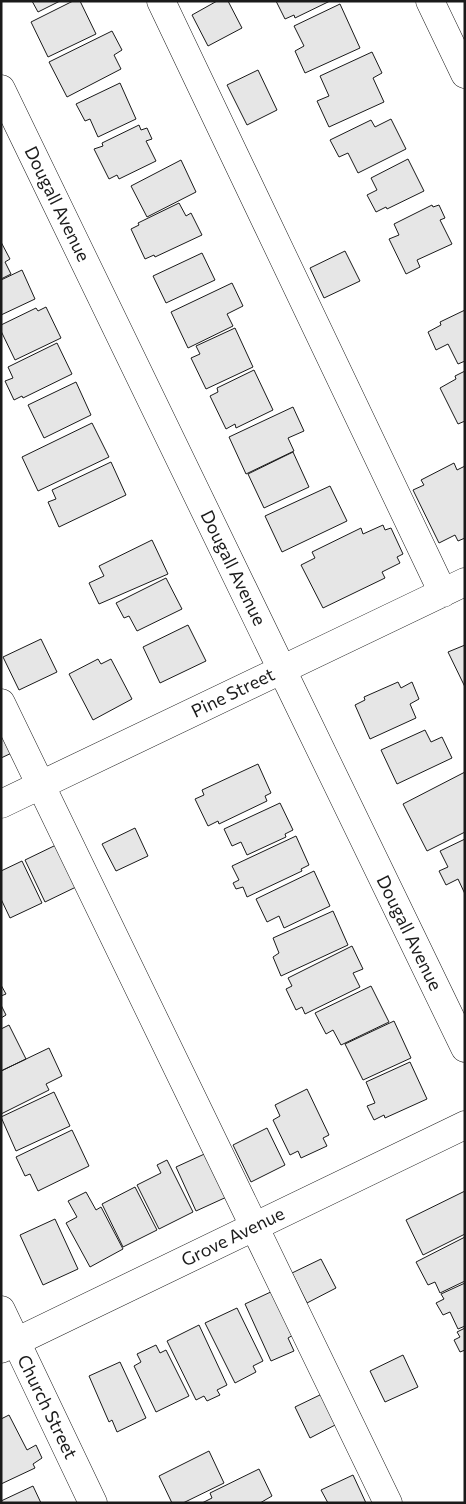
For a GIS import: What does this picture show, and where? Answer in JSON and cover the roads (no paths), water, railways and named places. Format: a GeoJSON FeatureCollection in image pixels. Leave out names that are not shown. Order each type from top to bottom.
{"type":"FeatureCollection","features":[{"type":"Feature","properties":{"kind":"street"},"geometry":{"type":"LineString","coordinates":[[161,1],[459,585]]}},
{"type":"Feature","properties":{"kind":"street"},"geometry":{"type":"LineString","coordinates":[[430,1],[465,74]]}},
{"type":"Feature","properties":{"kind":"street","name":"Dougall Avenue"},"geometry":{"type":"LineString","coordinates":[[1,89],[465,1048]]}},
{"type":"Feature","properties":{"kind":"street","name":"Pine Street"},"geometry":{"type":"LineString","coordinates":[[1,804],[459,585]]}},
{"type":"Feature","properties":{"kind":"street"},"geometry":{"type":"LineString","coordinates":[[1,703],[388,1503]]}},
{"type":"Feature","properties":{"kind":"street","name":"Grove Avenue"},"geometry":{"type":"LineString","coordinates":[[9,1346],[465,1125]]}},
{"type":"Feature","properties":{"kind":"street","name":"Church Street"},"geometry":{"type":"LineString","coordinates":[[1,1310],[9,1346],[93,1503]]}}]}
